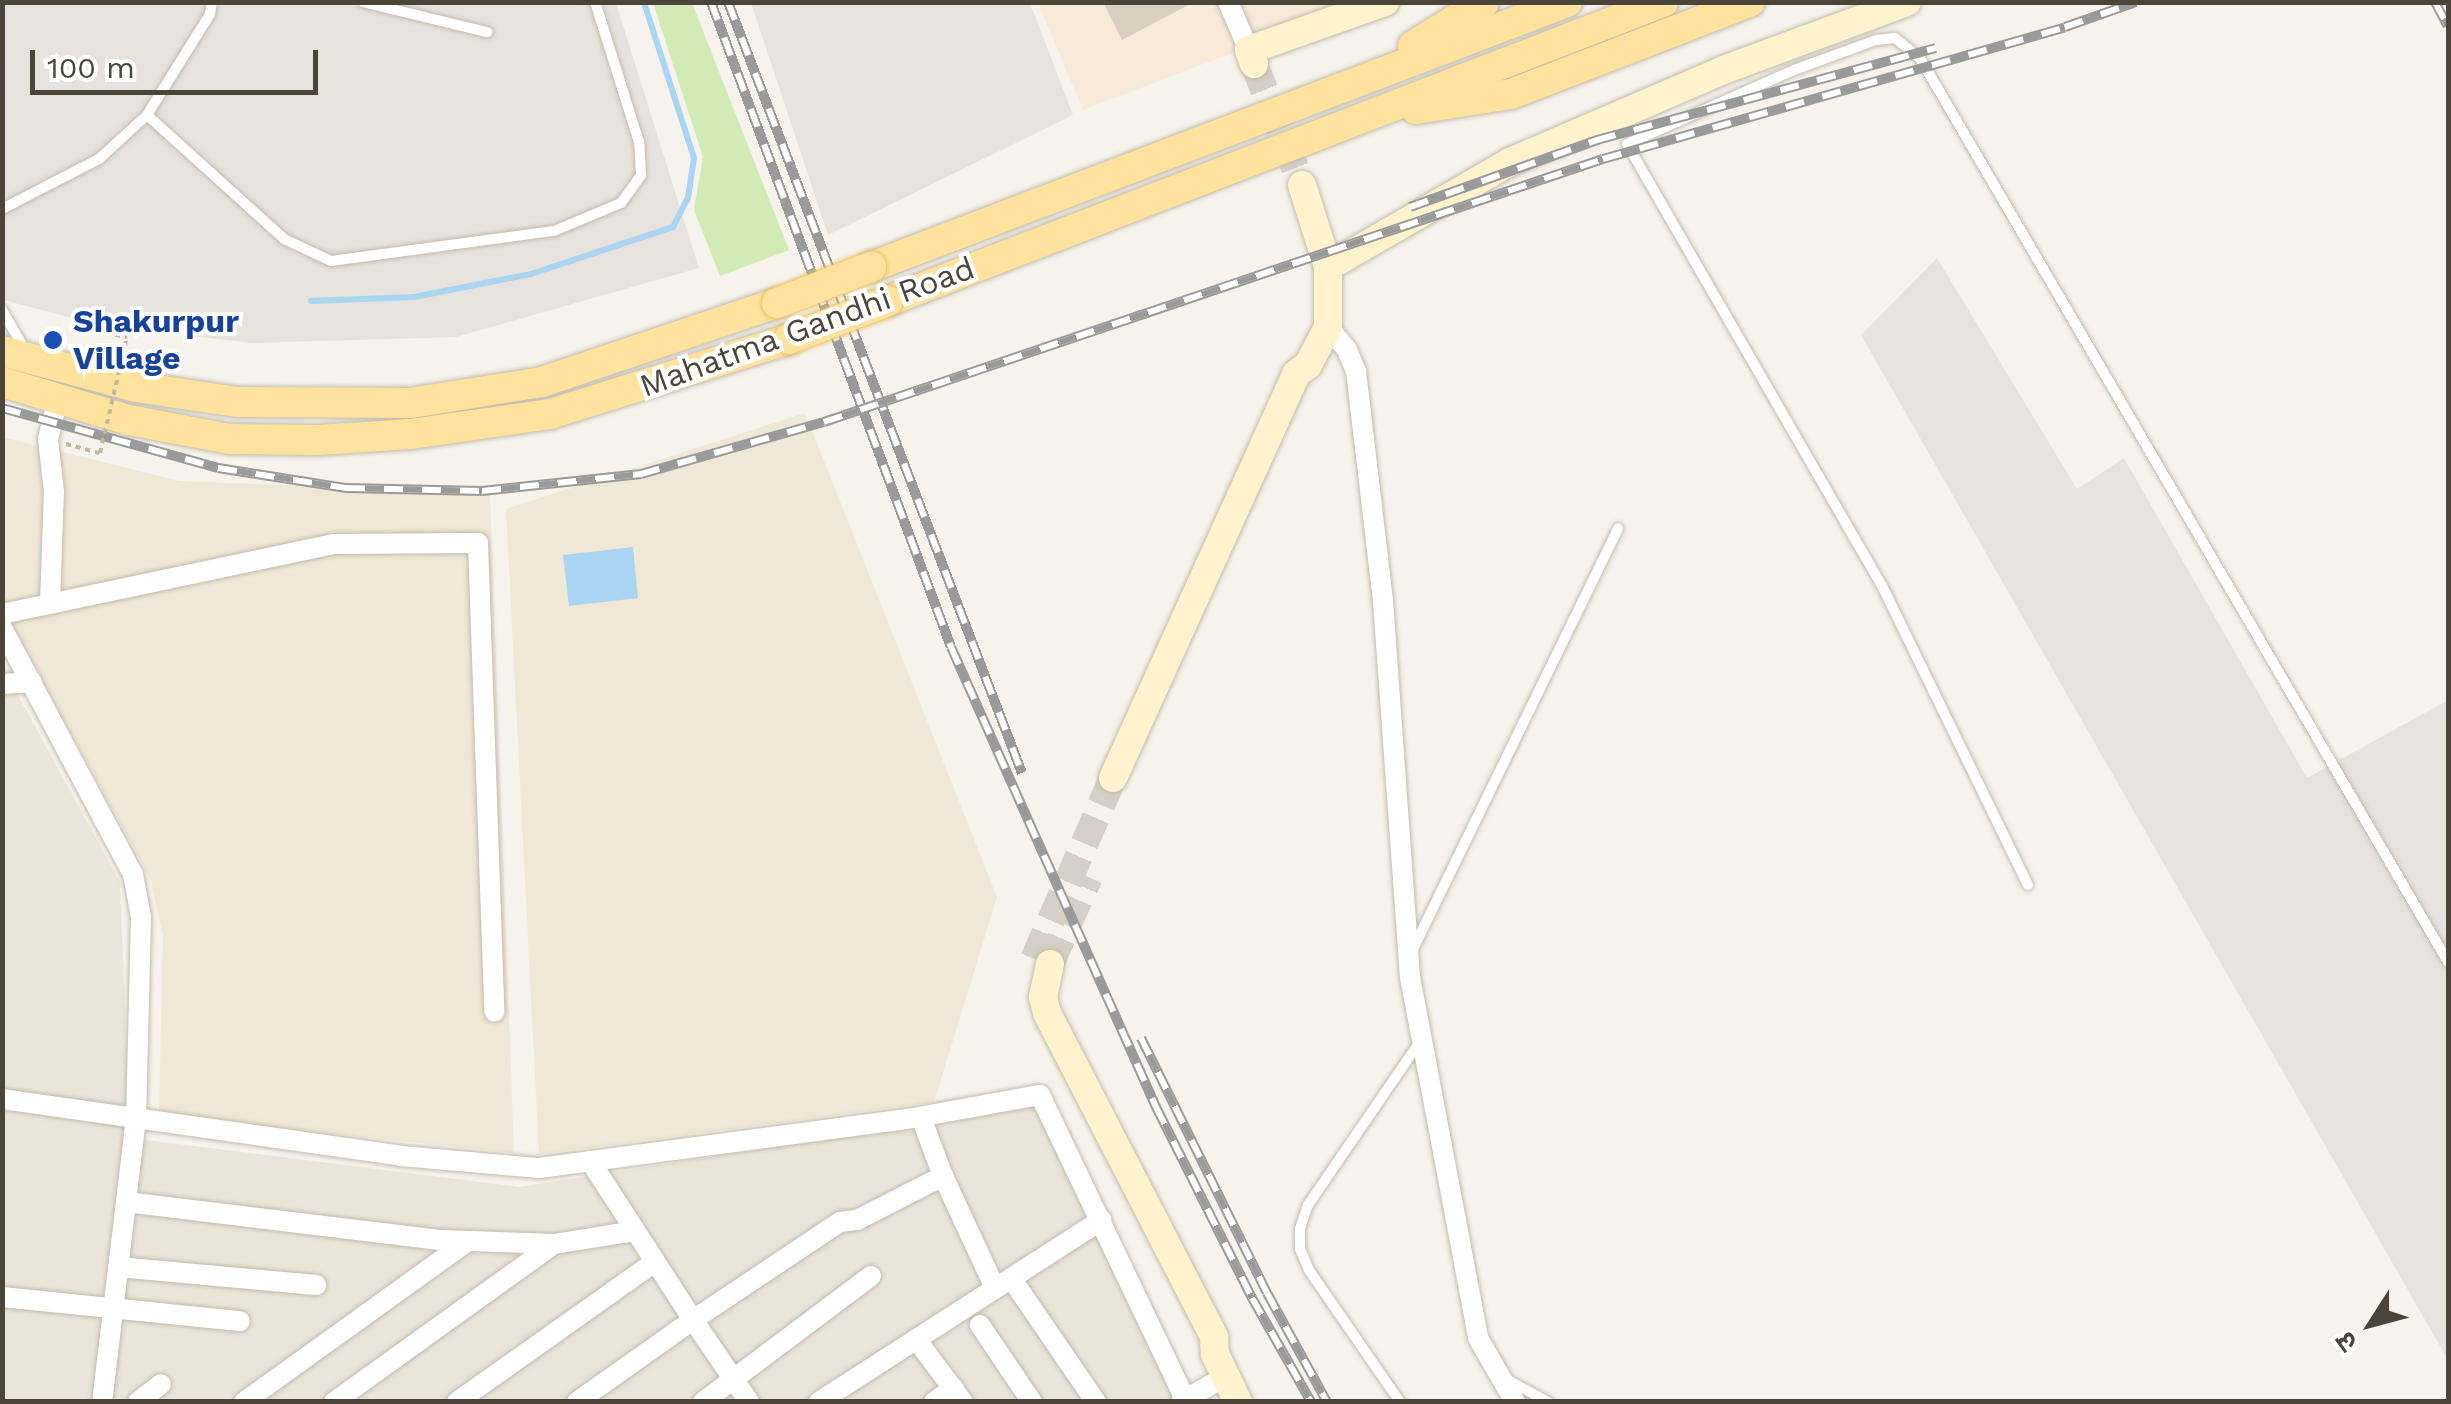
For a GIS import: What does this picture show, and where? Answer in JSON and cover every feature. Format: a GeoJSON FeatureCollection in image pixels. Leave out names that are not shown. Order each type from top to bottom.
{"type":"FeatureCollection","features":[{"type":"Feature","properties":{"kind":"main road","name":"Mahatma Gandhi Road"},"geometry":{"type":"LineString","coordinates":[[16,354],[136,387],[238,402],[412,402],[542,382],[777,303],[1342,88],[1486,17],[1567,2]]}},
{"type":"Feature","properties":{"kind":"main road"},"geometry":{"type":"LineString","coordinates":[[1357,119],[1663,2]]}},
{"type":"Feature","properties":{"kind":"main road"},"geometry":{"type":"LineString","coordinates":[[1357,119],[1511,94],[1750,2]]}},
{"type":"Feature","properties":{"kind":"main road","name":"Mahatma Gandhi Road"},"geometry":{"type":"LineString","coordinates":[[2,382],[129,420],[230,440],[411,434],[550,414],[789,339],[1357,119]]}},
{"type":"Feature","properties":{"kind":"street"},"geometry":{"type":"LineString","coordinates":[[1228,2],[1252,57],[1384,2]]}},
{"type":"Feature","properties":{"kind":"street"},"geometry":{"type":"LineString","coordinates":[[1328,267],[1510,162],[1726,69],[1908,2]]}},
{"type":"Feature","properties":{"kind":"street"},"geometry":{"type":"LineString","coordinates":[[1122,781],[1311,381],[1308,366],[1328,327],[1328,267],[1302,185]]}},
{"type":"Feature","properties":{"kind":"street"},"geometry":{"type":"LineString","coordinates":[[1328,327],[1348,350],[1356,371],[1384,601],[1409,958],[1422,1039],[1478,1338],[1515,1402]]}},
{"type":"Feature","properties":{"kind":"street"},"geometry":{"type":"LineString","coordinates":[[50,604],[54,492],[48,439],[58,398]]}},
{"type":"Feature","properties":{"kind":"street"},"geometry":{"type":"LineString","coordinates":[[2,614],[333,544],[478,542],[494,1012]]}},
{"type":"Feature","properties":{"kind":"street"},"geometry":{"type":"LineString","coordinates":[[2,628],[133,874],[142,953],[136,1118],[102,1402]]}},
{"type":"Feature","properties":{"kind":"street"},"geometry":{"type":"LineString","coordinates":[[2,684],[32,682]]}},
{"type":"Feature","properties":{"kind":"street"},"geometry":{"type":"LineString","coordinates":[[1042,962],[1043,997],[1048,1013],[1214,1337],[1220,1365],[1238,1402]]}},
{"type":"Feature","properties":{"kind":"street"},"geometry":{"type":"LineString","coordinates":[[2,1100],[483,1166],[539,1168],[921,1116],[1040,1095],[1183,1400],[1220,1365]]}},
{"type":"Feature","properties":{"kind":"street"},"geometry":{"type":"LineString","coordinates":[[921,1116],[942,1176],[1003,1283],[1096,1402]]}},
{"type":"Feature","properties":{"kind":"street"},"geometry":{"type":"LineString","coordinates":[[590,1161],[750,1402]]}},
{"type":"Feature","properties":{"kind":"street"},"geometry":{"type":"LineString","coordinates":[[577,1402],[840,1222],[856,1220],[942,1176]]}},
{"type":"Feature","properties":{"kind":"street"},"geometry":{"type":"LineString","coordinates":[[126,1202],[468,1241],[554,1244],[635,1230]]}},
{"type":"Feature","properties":{"kind":"street"},"geometry":{"type":"LineString","coordinates":[[819,1402],[1101,1220]]}},
{"type":"Feature","properties":{"kind":"street"},"geometry":{"type":"LineString","coordinates":[[244,1402],[468,1241]]}},
{"type":"Feature","properties":{"kind":"street"},"geometry":{"type":"LineString","coordinates":[[334,1402],[554,1244]]}},
{"type":"Feature","properties":{"kind":"street"},"geometry":{"type":"LineString","coordinates":[[457,1402],[655,1262]]}},
{"type":"Feature","properties":{"kind":"street"},"geometry":{"type":"LineString","coordinates":[[118,1267],[316,1285]]}},
{"type":"Feature","properties":{"kind":"street"},"geometry":{"type":"LineString","coordinates":[[703,1402],[871,1276]]}},
{"type":"Feature","properties":{"kind":"street"},"geometry":{"type":"LineString","coordinates":[[2,1297],[240,1322]]}},
{"type":"Feature","properties":{"kind":"street"},"geometry":{"type":"LineString","coordinates":[[980,1325],[1032,1402]]}},
{"type":"Feature","properties":{"kind":"street"},"geometry":{"type":"LineString","coordinates":[[916,1339],[958,1395],[934,1402]]}},
{"type":"Feature","properties":{"kind":"street"},"geometry":{"type":"LineString","coordinates":[[138,1402],[161,1384]]}},
{"type":"Feature","properties":{"kind":"lane"},"geometry":{"type":"LineString","coordinates":[[2,209],[99,159],[147,115],[210,14],[212,2]]}},
{"type":"Feature","properties":{"kind":"lane"},"geometry":{"type":"LineString","coordinates":[[364,2],[488,32]]}},
{"type":"Feature","properties":{"kind":"lane"},"geometry":{"type":"LineString","coordinates":[[147,115],[284,239],[331,261],[554,230],[621,203],[641,175],[640,142],[595,2]]}},
{"type":"Feature","properties":{"kind":"lane"},"geometry":{"type":"LineString","coordinates":[[2028,886],[1882,586],[1627,144],[1794,70],[1876,40],[1895,38],[1920,58],[2448,962]]}},
{"type":"Feature","properties":{"kind":"lane"},"geometry":{"type":"LineString","coordinates":[[2,310],[16,354]]}},
{"type":"Feature","properties":{"kind":"lane"},"geometry":{"type":"LineString","coordinates":[[1409,958],[1618,528]]}},
{"type":"Feature","properties":{"kind":"lane"},"geometry":{"type":"LineString","coordinates":[[1400,1402],[1308,1270],[1300,1248],[1300,1229],[1308,1205],[1422,1039]]}},
{"type":"Feature","properties":{"kind":"lane"},"geometry":{"type":"LineString","coordinates":[[1500,1376],[1548,1402]]}},
{"type":"Feature","properties":{"kind":"path"},"geometry":{"type":"LineString","coordinates":[[48,439],[100,453],[127,336],[76,327]]}},
{"type":"Feature","properties":{"kind":"shaded area"},"geometry":{"type":"Polygon","coordinates":[[[2,3],[616,3],[699,268],[456,337],[252,343],[104,326],[3,300],[2,3]]]}},
{"type":"Feature","properties":{"kind":"shaded area"},"geometry":{"type":"Polygon","coordinates":[[[751,3],[1030,3],[1073,115],[828,235],[751,3]]]}},
{"type":"Feature","properties":{"kind":"shaded area"},"geometry":{"type":"Polygon","coordinates":[[[1038,3],[1363,3],[1083,110],[1038,3]]]}},
{"type":"Feature","properties":{"kind":"shaded area"},"geometry":{"type":"Polygon","coordinates":[[[1937,258],[2077,489],[2124,458],[2307,778],[2448,700],[2448,1360],[1861,335],[1937,258]]]}},
{"type":"Feature","properties":{"kind":"shaded area"},"geometry":{"type":"Polygon","coordinates":[[[805,413],[997,897],[934,1102],[539,1154],[506,509],[805,413]]]}},
{"type":"Feature","properties":{"kind":"shaded area"},"geometry":{"type":"Polygon","coordinates":[[[2,437],[179,481],[490,493],[514,1153],[159,1115],[163,934],[150,878],[3,608],[2,437]]]}},
{"type":"Feature","properties":{"kind":"shaded area"},"geometry":{"type":"Polygon","coordinates":[[[2,666],[120,882],[130,1138],[519,1187],[1050,1104],[1198,1401],[3,1401],[2,666]]]}},
{"type":"Feature","properties":{"kind":"green space"},"geometry":{"type":"Polygon","coordinates":[[[653,3],[692,3],[789,250],[720,276],[694,210],[703,157],[653,3]]]}},
{"type":"Feature","properties":{"kind":"water"},"geometry":{"type":"Polygon","coordinates":[[[633,547],[638,598],[569,606],[563,555],[633,547]]]}},
{"type":"Feature","properties":{"kind":"building"},"geometry":{"type":"Polygon","coordinates":[[[1103,2],[1194,2],[1122,40],[1103,2]]]}},
{"type":"Feature","properties":{"kind":"waterway"},"geometry":{"type":"LineString","coordinates":[[311,301],[414,297],[531,274],[673,227],[688,198],[694,158],[644,2]]}},
{"type":"Feature","properties":{"kind":"tunnel"},"geometry":{"type":"LineString","coordinates":[[1254,64],[1302,185]]}},
{"type":"Feature","properties":{"kind":"tunnel"},"geometry":{"type":"LineString","coordinates":[[1034,959],[1113,778]]}},
{"type":"Feature","properties":{"kind":"tunnel"},"geometry":{"type":"LineString","coordinates":[[1050,964],[1089,877]]}},
{"type":"Feature","properties":{"kind":"railway"},"geometry":{"type":"LineString","coordinates":[[711,2],[951,647],[1156,1107],[1252,1298],[1311,1402]]}},
{"type":"Feature","properties":{"kind":"railway"},"geometry":{"type":"LineString","coordinates":[[728,2],[1022,773]]}},
{"type":"Feature","properties":{"kind":"railway"},"geometry":{"type":"LineString","coordinates":[[2,408],[218,468],[346,488],[482,491],[641,474],[824,422],[1603,159],[2065,27],[2136,2]]}},
{"type":"Feature","properties":{"kind":"railway"},"geometry":{"type":"LineString","coordinates":[[2435,2],[2448,26]]}},
{"type":"Feature","properties":{"kind":"railway"},"geometry":{"type":"LineString","coordinates":[[1410,207],[1597,140],[1936,48]]}},
{"type":"Feature","properties":{"kind":"railway"},"geometry":{"type":"LineString","coordinates":[[1141,1038],[1267,1293],[1327,1402]]}},
{"type":"Feature","properties":{"kind":"place","name":"Shakurpur Village"},"geometry":{"type":"Point","coordinates":[53,340]}}]}
